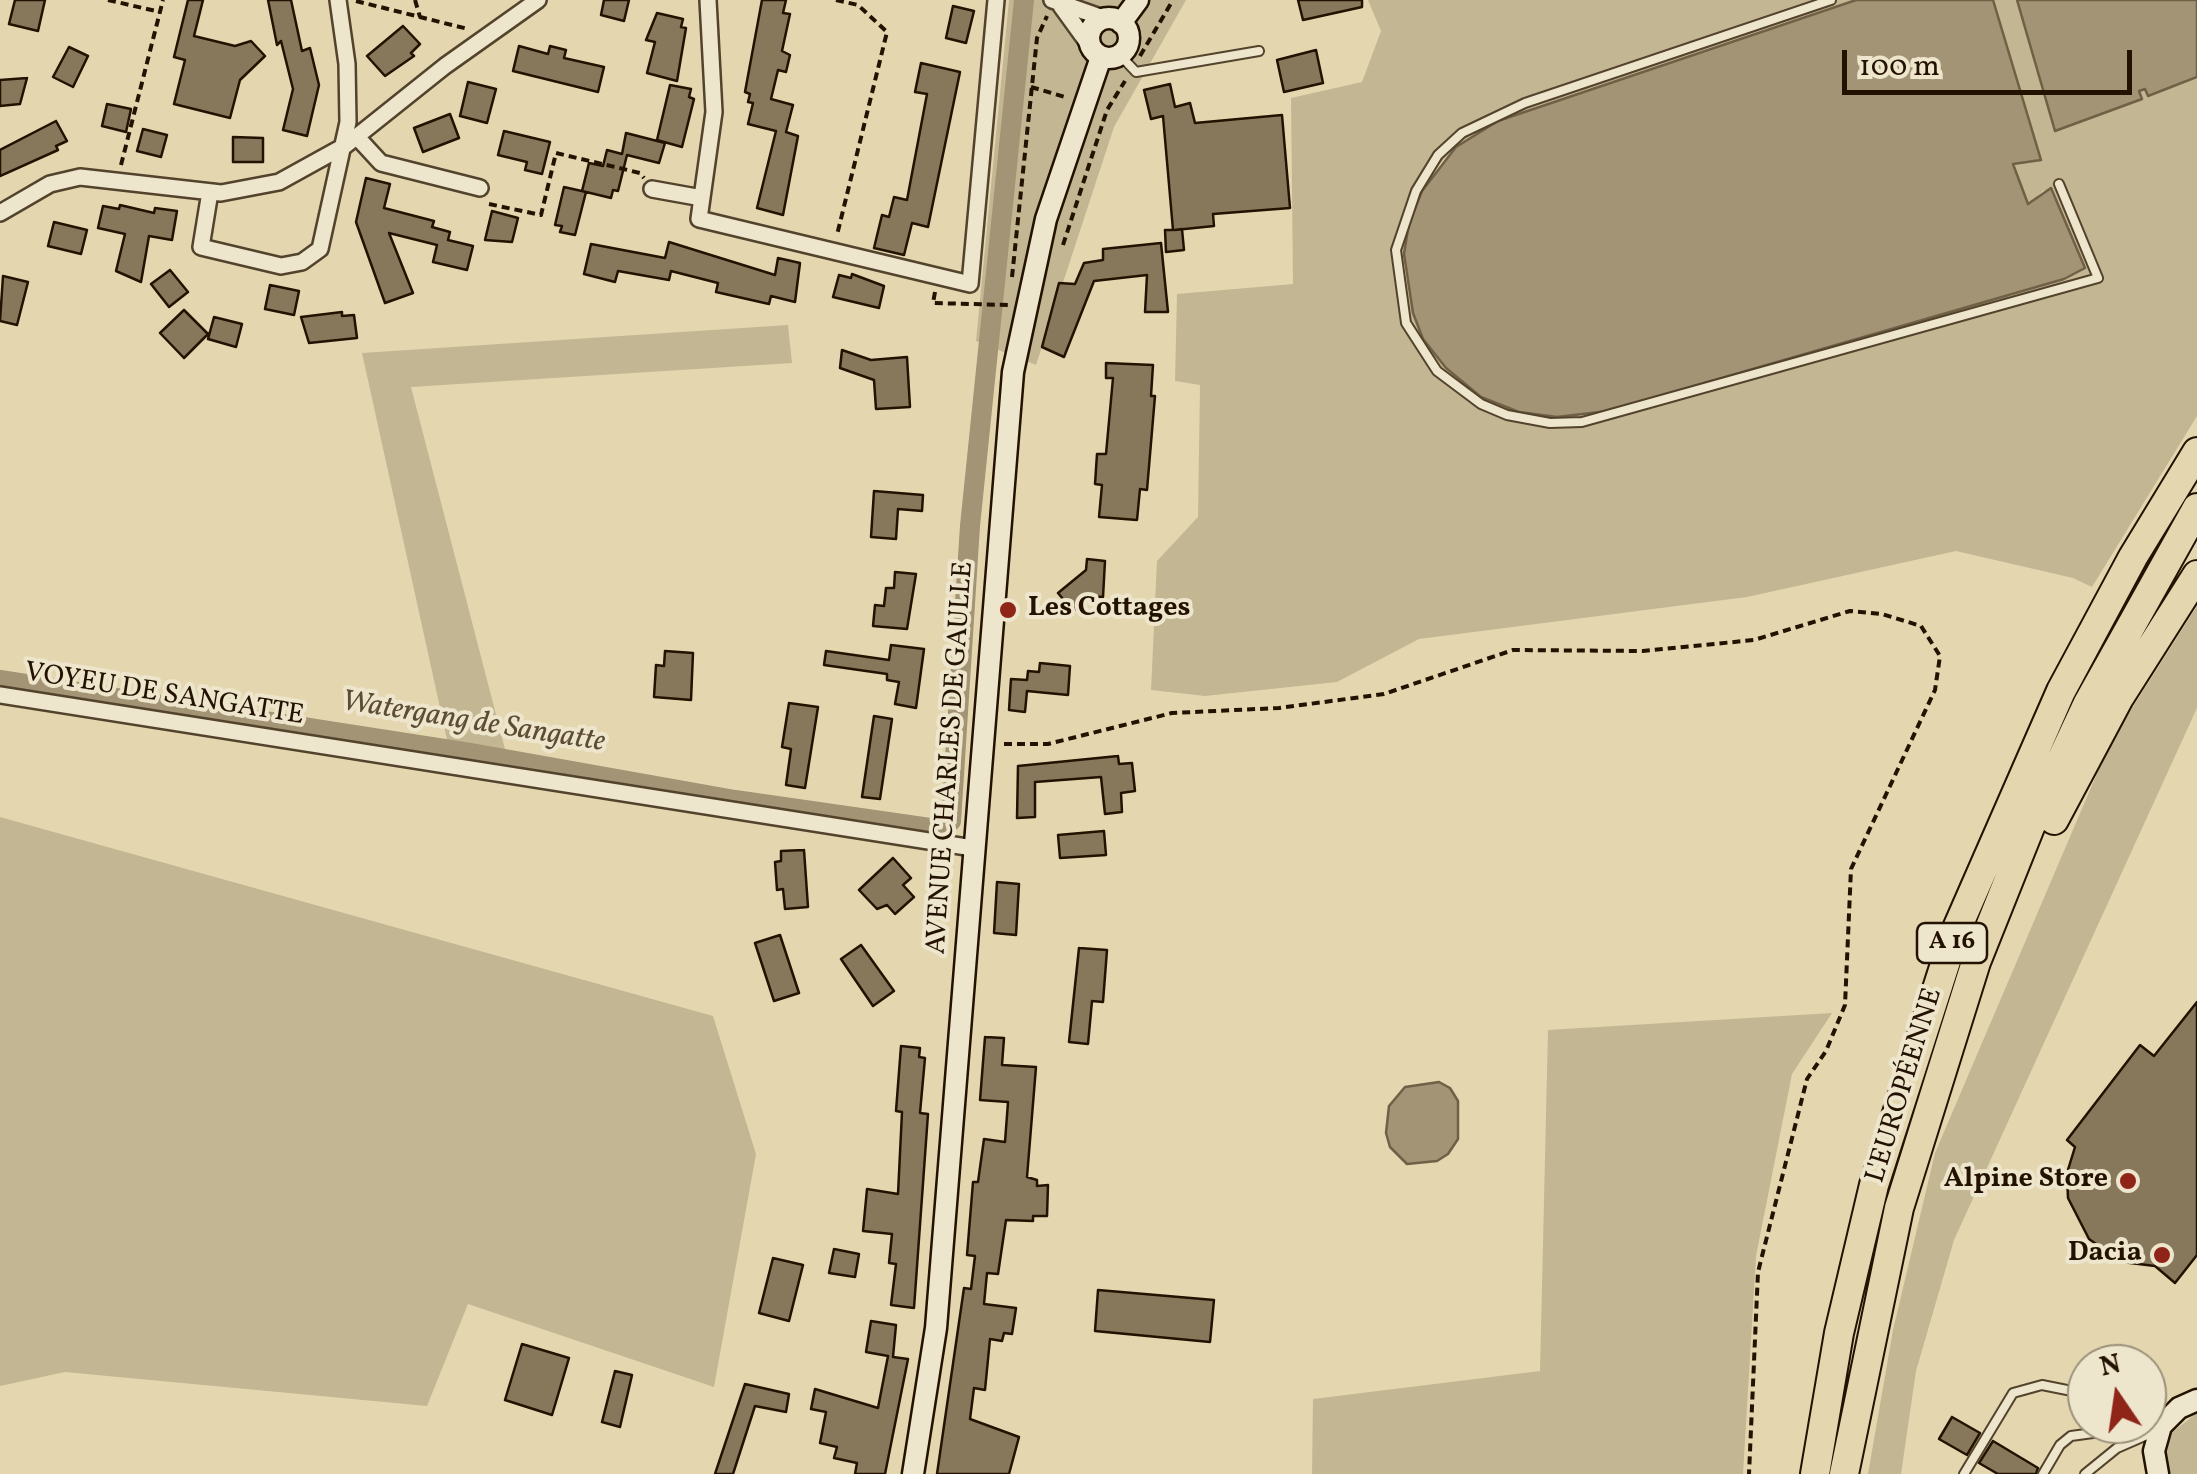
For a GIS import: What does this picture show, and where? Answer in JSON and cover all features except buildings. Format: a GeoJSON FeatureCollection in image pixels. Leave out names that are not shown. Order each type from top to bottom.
{"type":"FeatureCollection","features":[{"type":"Feature","properties":{"kind":"highway","name":"L'EUROPÉENNE"},"geometry":{"type":"LineString","coordinates":[[1814,1474],[1840,1333],[1874,1186],[1956,933],[2061,691],[2133,557],[2197,452]]}},
{"type":"Feature","properties":{"kind":"highway","name":"L'EUROPÉENNE"},"geometry":{"type":"LineString","coordinates":[[1844,1474],[1872,1320],[1920,1128],[1976,962],[2030,828],[2106,669],[2197,508]]}},
{"type":"Feature","properties":{"kind":"highway"},"geometry":{"type":"LineString","coordinates":[[1920,1128],[2056,815],[2119,698],[2197,575]]}},
{"type":"Feature","properties":{"kind":"main road","name":"AVENUE CHARLES DE GAULLE"},"geometry":{"type":"LineString","coordinates":[[1110,57],[1092,27],[1114,21],[1138,0]]}},
{"type":"Feature","properties":{"kind":"main road","name":"AVENUE CHARLES DE GAULLE"},"geometry":{"type":"LineString","coordinates":[[913,1474],[936,1328],[1016,352],[1046,220],[1086,102],[1110,57],[1129,41],[1114,21]]}},
{"type":"Feature","properties":{"kind":"main road"},"geometry":{"type":"LineString","coordinates":[[2167,1417],[2197,1400]]}},
{"type":"Feature","properties":{"kind":"main road"},"geometry":{"type":"LineString","coordinates":[[2155,1469],[2158,1444]]}},
{"type":"Feature","properties":{"kind":"street"},"geometry":{"type":"LineString","coordinates":[[210,192],[201,248],[270,266],[302,262],[320,249],[351,141],[338,0]]}},
{"type":"Feature","properties":{"kind":"street"},"geometry":{"type":"LineString","coordinates":[[0,213],[61,180],[80,177],[210,192],[268,186],[351,141],[487,34],[538,0]]}},
{"type":"Feature","properties":{"kind":"street"},"geometry":{"type":"LineString","coordinates":[[708,0],[714,94],[698,219],[970,284],[996,0]]}},
{"type":"Feature","properties":{"kind":"street"},"geometry":{"type":"LineString","coordinates":[[1057,3],[1114,21]]}},
{"type":"Feature","properties":{"kind":"street"},"geometry":{"type":"LineString","coordinates":[[1057,3],[1110,57]]}},
{"type":"Feature","properties":{"kind":"street"},"geometry":{"type":"LineString","coordinates":[[351,141],[380,163],[480,188]]}},
{"type":"Feature","properties":{"kind":"street"},"geometry":{"type":"LineString","coordinates":[[652,189],[702,198]]}},
{"type":"Feature","properties":{"kind":"street","name":"VOYEU DE SANGATTE"},"geometry":{"type":"LineString","coordinates":[[0,695],[973,848]]}},
{"type":"Feature","properties":{"kind":"lane"},"geometry":{"type":"LineString","coordinates":[[1831,0],[1486,118],[1438,155],[1407,207],[1396,250],[1406,323],[1438,371],[1481,404],[1507,414],[1550,424],[1582,422],[2098,278],[2060,184]]}},
{"type":"Feature","properties":{"kind":"lane"},"geometry":{"type":"LineString","coordinates":[[1110,57],[1173,69],[1259,51]]}},
{"type":"Feature","properties":{"kind":"lane"},"geometry":{"type":"LineString","coordinates":[[1964,1474],[2014,1393],[2042,1385],[2067,1390]]}},
{"type":"Feature","properties":{"kind":"lane"},"geometry":{"type":"LineString","coordinates":[[2042,1474],[2067,1439]]}},
{"type":"Feature","properties":{"kind":"lane"},"geometry":{"type":"LineString","coordinates":[[2085,1474],[2123,1444]]}},
{"type":"Feature","properties":{"kind":"path"},"geometry":{"type":"LineString","coordinates":[[108,0],[160,12]]}},
{"type":"Feature","properties":{"kind":"path"},"geometry":{"type":"LineString","coordinates":[[118,180],[162,0]]}},
{"type":"Feature","properties":{"kind":"path"},"geometry":{"type":"LineString","coordinates":[[351,0],[487,34]]}},
{"type":"Feature","properties":{"kind":"path"},"geometry":{"type":"LineString","coordinates":[[415,0],[420,17]]}},
{"type":"Feature","properties":{"kind":"path"},"geometry":{"type":"LineString","coordinates":[[833,251],[886,32],[858,5],[836,0]]}},
{"type":"Feature","properties":{"kind":"path"},"geometry":{"type":"LineString","coordinates":[[1058,258],[1107,110],[1110,57],[1173,0]]}},
{"type":"Feature","properties":{"kind":"path"},"geometry":{"type":"LineString","coordinates":[[1016,243],[1037,38],[1057,3]]}},
{"type":"Feature","properties":{"kind":"path"},"geometry":{"type":"LineString","coordinates":[[1031,87],[1086,102]]}},
{"type":"Feature","properties":{"kind":"path"},"geometry":{"type":"LineString","coordinates":[[480,188],[479,202],[541,216],[556,152],[640,172],[652,189]]}},
{"type":"Feature","properties":{"kind":"path"},"geometry":{"type":"LineString","coordinates":[[980,304],[1008,304]]}},
{"type":"Feature","properties":{"kind":"path"},"geometry":{"type":"LineString","coordinates":[[981,744],[1048,744],[1172,713],[1278,708],[1384,694],[1512,650],[1643,651],[1754,640],[1850,611],[1882,614],[1920,626],[1940,656],[1935,690],[1851,869],[1845,1004],[1826,1051],[1806,1078],[1758,1272],[1749,1474]]}},
{"type":"Feature","properties":{"kind":"shaded area"},"geometry":{"type":"Polygon","coordinates":[[[1009,0],[1186,0],[1114,127],[1036,365],[976,341],[1009,0]]]}},
{"type":"Feature","properties":{"kind":"shaded area"},"geometry":{"type":"Polygon","coordinates":[[[1368,0],[1856,0],[1498,121],[1456,147],[1437,167],[1422,191],[1406,238],[1404,269],[1418,326],[1430,350],[1467,387],[1499,406],[1538,416],[1608,411],[2079,272],[2044,190],[2028,205],[2012,163],[2034,162],[1993,0],[2017,0],[2055,131],[2141,99],[2139,91],[2145,89],[2149,96],[2197,77],[2197,416],[2092,587],[2073,578],[1956,551],[1747,597],[1419,639],[1337,682],[1205,696],[1151,690],[1157,561],[1198,517],[1200,385],[1175,381],[1177,294],[1293,284],[1291,98],[1362,82],[1381,31],[1368,0]]]}},
{"type":"Feature","properties":{"kind":"shaded area"},"geometry":{"type":"Polygon","coordinates":[[[1856,0],[1993,0],[2041,160],[2013,164],[2028,204],[2051,188],[2085,268],[2064,279],[1608,411],[1557,417],[1519,412],[1481,397],[1446,368],[1423,339],[1413,313],[1404,254],[1409,223],[1422,191],[1456,147],[1498,121],[1856,0]]]}},
{"type":"Feature","properties":{"kind":"shaded area"},"geometry":{"type":"Polygon","coordinates":[[[2017,0],[2197,0],[2197,77],[2148,96],[2145,89],[2139,91],[2142,99],[2055,131],[2017,0]]]}},
{"type":"Feature","properties":{"kind":"shaded area"},"geometry":{"type":"Polygon","coordinates":[[[788,325],[792,363],[411,387],[506,753],[448,744],[362,353],[788,325]]]}},
{"type":"Feature","properties":{"kind":"shaded area"},"geometry":{"type":"Polygon","coordinates":[[[2197,606],[2197,708],[1954,1240],[1916,1371],[1901,1474],[1868,1474],[1893,1330],[1935,1153],[2110,743],[2197,606]]]}},
{"type":"Feature","properties":{"kind":"shaded area"},"geometry":{"type":"Polygon","coordinates":[[[0,817],[713,1016],[756,1154],[714,1387],[468,1304],[427,1406],[65,1372],[0,1386],[0,817]]]}},
{"type":"Feature","properties":{"kind":"shaded area"},"geometry":{"type":"Polygon","coordinates":[[[1832,1013],[1792,1074],[1756,1256],[1743,1474],[1312,1474],[1313,1399],[1540,1371],[1548,1030],[1832,1013]]]}},
{"type":"Feature","properties":{"kind":"shaded area"},"geometry":{"type":"Polygon","coordinates":[[[1439,1082],[1450,1088],[1458,1101],[1458,1139],[1448,1154],[1437,1161],[1407,1164],[1390,1147],[1386,1133],[1389,1106],[1405,1087],[1439,1082]]]}},
{"type":"Feature","properties":{"kind":"shaded area"},"geometry":{"type":"Polygon","coordinates":[[[2197,1413],[2197,1474],[2170,1474],[2165,1455],[2170,1434],[2197,1413]]]}},
{"type":"Feature","properties":{"kind":"waterway","name":"Watergang de Sangatte"},"geometry":{"type":"LineString","coordinates":[[0,680],[470,753],[735,800],[937,829],[951,821],[970,526],[1024,0]]}},
{"type":"Feature","properties":{"kind":"place","name":"Les Cottages"},"geometry":{"type":"Point","coordinates":[1008,610]}},
{"type":"Feature","properties":{"kind":"place","name":"Alpine Store"},"geometry":{"type":"Point","coordinates":[2128,1181]}},
{"type":"Feature","properties":{"kind":"place","name":"Dacia"},"geometry":{"type":"Point","coordinates":[2162,1255]}}]}
